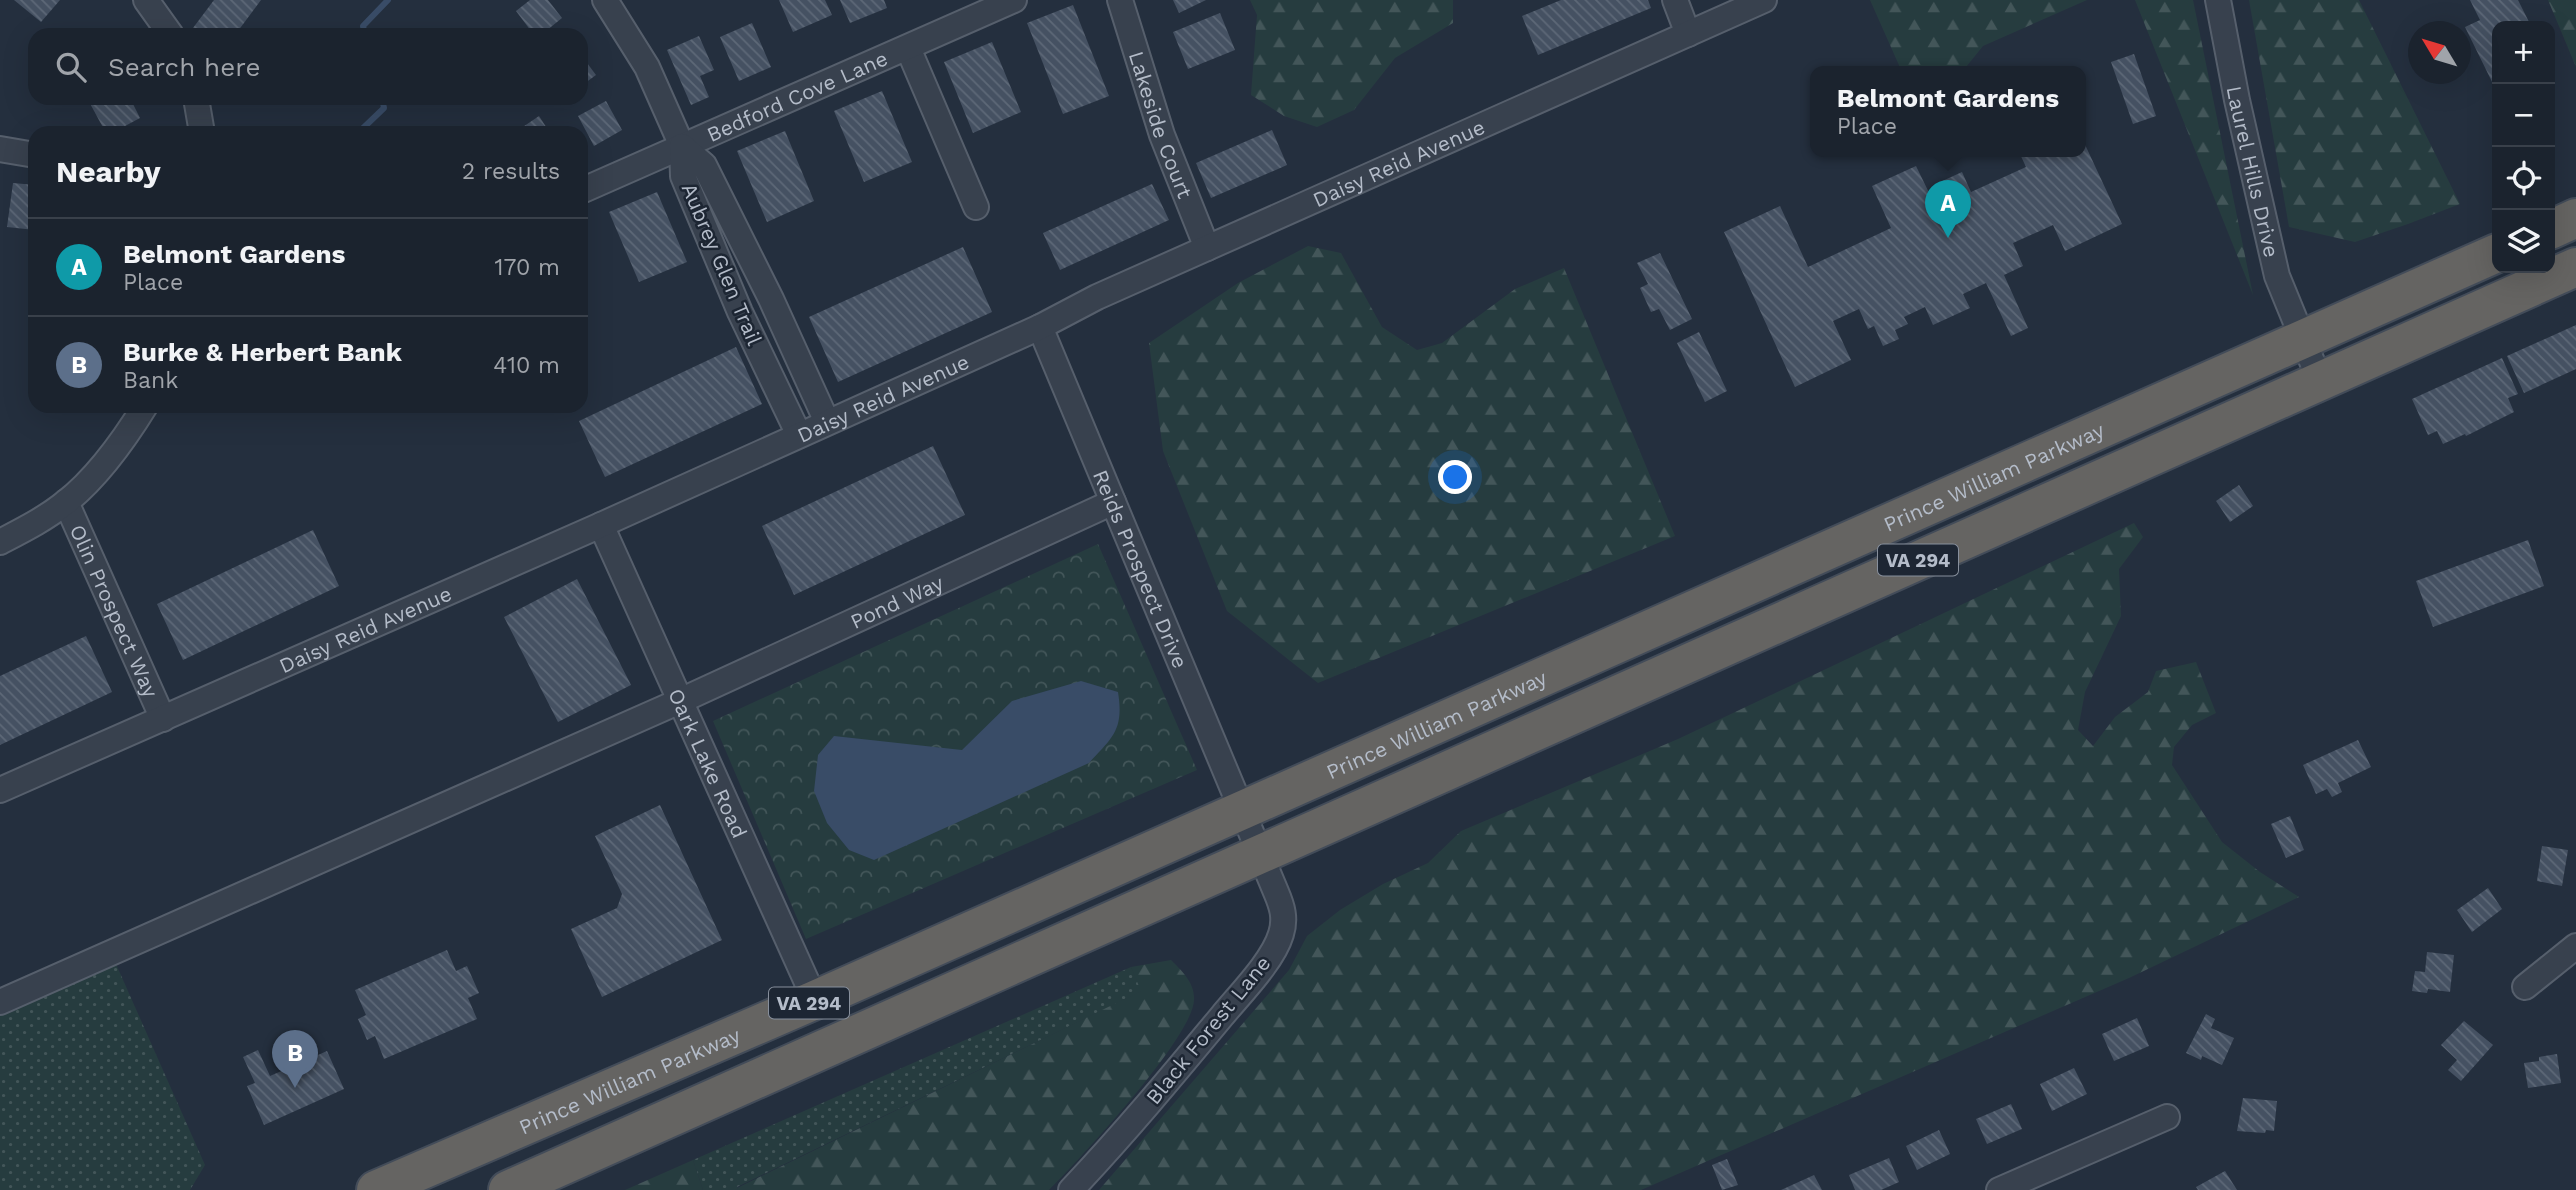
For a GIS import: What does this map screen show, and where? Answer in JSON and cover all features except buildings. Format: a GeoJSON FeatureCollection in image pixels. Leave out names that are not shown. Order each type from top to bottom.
{"type":"FeatureCollection","features":[{"type":"Feature","properties":{"kind":"highway"},"geometry":{"type":"LineString","coordinates":[[2555,228],[2576,218]]}},
{"type":"Feature","properties":{"kind":"highway","name":"Prince William Parkway"},"geometry":{"type":"LineString","coordinates":[[376,1190],[815,1000],[2492,255]]}},
{"type":"Feature","properties":{"kind":"highway","name":"VA 294"},"geometry":{"type":"LineString","coordinates":[[508,1190],[2576,267]]}},
{"type":"Feature","properties":{"kind":"street"},"geometry":{"type":"LineString","coordinates":[[605,0],[647,67],[682,146]]}},
{"type":"Feature","properties":{"kind":"street","name":"Bedford Cove Lane"},"geometry":{"type":"LineString","coordinates":[[588,188],[1014,0]]}},
{"type":"Feature","properties":{"kind":"street","name":"Lakeside Court"},"geometry":{"type":"LineString","coordinates":[[1120,0],[1161,135],[1208,248]]}},
{"type":"Feature","properties":{"kind":"street"},"geometry":{"type":"LineString","coordinates":[[1675,0],[1688,34]]}},
{"type":"Feature","properties":{"kind":"street","name":"Daisy Reid Avenue"},"geometry":{"type":"LineString","coordinates":[[0,790],[601,525],[1040,327],[1097,297],[1764,0]]}},
{"type":"Feature","properties":{"kind":"street","name":"Laurel Hills Drive"},"geometry":{"type":"LineString","coordinates":[[2218,0],[2237,100],[2277,276],[2320,381]]}},
{"type":"Feature","properties":{"kind":"street"},"geometry":{"type":"LineString","coordinates":[[154,3],[167,28]]}},
{"type":"Feature","properties":{"kind":"street"},"geometry":{"type":"LineString","coordinates":[[908,48],[976,207]]}},
{"type":"Feature","properties":{"kind":"street"},"geometry":{"type":"LineString","coordinates":[[197,105],[201,126]]}},
{"type":"Feature","properties":{"kind":"street","name":"Aubrey Glen Trail"},"geometry":{"type":"LineString","coordinates":[[682,146],[704,165],[771,299],[828,422]]}},
{"type":"Feature","properties":{"kind":"street","name":"Aubrey Glen Trail"},"geometry":{"type":"LineString","coordinates":[[682,146],[683,176],[740,312],[799,435]]}},
{"type":"Feature","properties":{"kind":"street"},"geometry":{"type":"LineString","coordinates":[[0,149],[28,154]]}},
{"type":"Feature","properties":{"kind":"street","name":"Reids Prospect Drive"},"geometry":{"type":"LineString","coordinates":[[1040,327],[1241,811]]}},
{"type":"Feature","properties":{"kind":"street"},"geometry":{"type":"LineString","coordinates":[[0,542],[34,524],[66,502],[92,477],[140,413]]}},
{"type":"Feature","properties":{"kind":"street","name":"Olin Prospect Way"},"geometry":{"type":"LineString","coordinates":[[66,502],[163,719]]}},
{"type":"Feature","properties":{"kind":"street","name":"Pond Way"},"geometry":{"type":"LineString","coordinates":[[0,1002],[680,701],[1113,502]]}},
{"type":"Feature","properties":{"kind":"street","name":"Oark Lake Road"},"geometry":{"type":"LineString","coordinates":[[601,525],[815,1000]]}},
{"type":"Feature","properties":{"kind":"street","name":"Black Forest Lane"},"geometry":{"type":"LineString","coordinates":[[1071,1190],[1140,1115],[1247,985],[1276,945],[1283,924],[1282,907],[1241,811]]}},
{"type":"Feature","properties":{"kind":"street"},"geometry":{"type":"LineString","coordinates":[[2525,988],[2576,946]]}},
{"type":"Feature","properties":{"kind":"street"},"geometry":{"type":"LineString","coordinates":[[1999,1190],[2168,1117]]}},
{"type":"Feature","properties":{"kind":"green space"},"geometry":{"type":"Polygon","coordinates":[[[1250,0],[1453,0],[1453,23],[1395,58],[1354,110],[1317,127],[1284,116],[1251,95],[1257,15],[1250,0]]]}},
{"type":"Feature","properties":{"kind":"green space"},"geometry":{"type":"Polygon","coordinates":[[[1870,0],[2087,0],[1983,46],[1967,66],[1899,66],[1870,0]]]}},
{"type":"Feature","properties":{"kind":"green space"},"geometry":{"type":"Polygon","coordinates":[[[2135,0],[2193,0],[2253,295],[2135,0]]]}},
{"type":"Feature","properties":{"kind":"green space"},"geometry":{"type":"Polygon","coordinates":[[[2249,0],[2359,0],[2460,204],[2355,242],[2289,227],[2249,0]]]}},
{"type":"Feature","properties":{"kind":"green space"},"geometry":{"type":"Polygon","coordinates":[[[2548,0],[2576,0],[2576,67],[2548,0]]]}},
{"type":"Feature","properties":{"kind":"green space"},"geometry":{"type":"Polygon","coordinates":[[[1308,246],[1341,253],[1382,327],[1417,350],[1442,343],[1515,289],[1564,268],[1675,536],[1318,683],[1227,611],[1163,451],[1149,343],[1238,283],[1308,246]]]}},
{"type":"Feature","properties":{"kind":"green space"},"geometry":{"type":"Polygon","coordinates":[[[2134,523],[2143,537],[2119,569],[2121,616],[2085,692],[2078,730],[2093,746],[2115,717],[2148,692],[2156,671],[2196,662],[2216,713],[2192,725],[2174,747],[2172,765],[2222,842],[2260,872],[2299,897],[2129,978],[1641,1190],[1099,1190],[1289,970],[1307,936],[1340,910],[1383,884],[1428,863],[1461,831],[1678,739],[2134,523]]]}},
{"type":"Feature","properties":{"kind":"green space"},"geometry":{"type":"Polygon","coordinates":[[[1098,544],[1197,770],[806,939],[713,721],[1098,544]]]}},
{"type":"Feature","properties":{"kind":"green space"},"geometry":{"type":"Polygon","coordinates":[[[1171,960],[1187,978],[1194,994],[1189,1018],[1156,1068],[1132,1098],[1049,1190],[738,1190],[737,1188],[1141,991],[1131,967],[1171,960]]]}},
{"type":"Feature","properties":{"kind":"green space"},"geometry":{"type":"Polygon","coordinates":[[[116,964],[205,1165],[190,1190],[0,1190],[0,1015],[116,964]]]}},
{"type":"Feature","properties":{"kind":"green space"},"geometry":{"type":"Polygon","coordinates":[[[1131,967],[1142,991],[737,1187],[738,1190],[703,1190],[693,1160],[1131,967]]]}},
{"type":"Feature","properties":{"kind":"green space"},"geometry":{"type":"Polygon","coordinates":[[[693,1160],[703,1190],[625,1190],[693,1160]]]}},
{"type":"Feature","properties":{"kind":"water"},"geometry":{"type":"Polygon","coordinates":[[[1081,681],[1118,692],[1119,715],[1115,732],[1089,763],[874,860],[849,850],[827,823],[814,791],[818,755],[834,736],[962,750],[1012,701],[1081,681]]]}},
{"type":"Feature","properties":{"kind":"waterway"},"geometry":{"type":"LineString","coordinates":[[363,28],[388,0]]}},
{"type":"Feature","properties":{"kind":"waterway"},"geometry":{"type":"LineString","coordinates":[[365,126],[384,108],[383,105]]}},
{"type":"Feature","properties":{"kind":"place","name":"Belmont Gardens"},"geometry":{"type":"Point","coordinates":[1948,238]}},
{"type":"Feature","properties":{"kind":"place","name":"Burke & Herbert Bank"},"geometry":{"type":"Point","coordinates":[295,1088]}}]}
